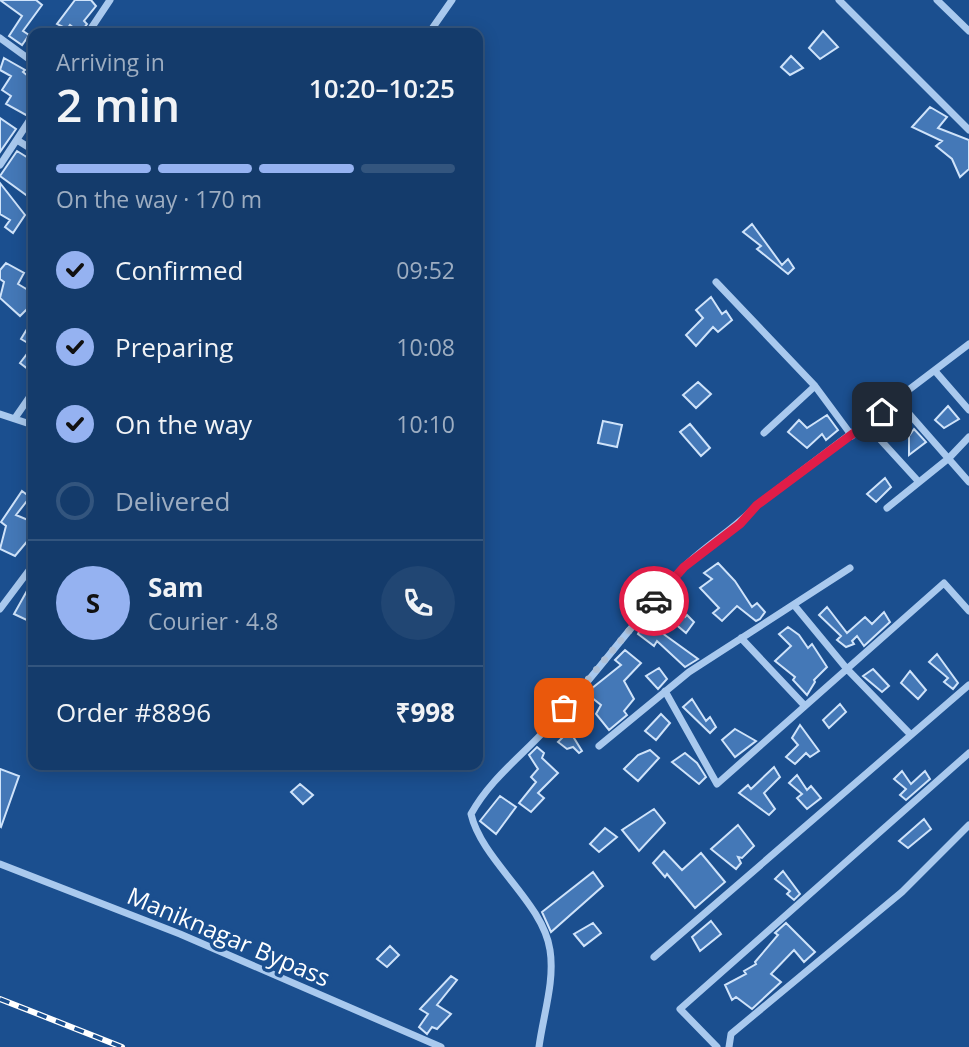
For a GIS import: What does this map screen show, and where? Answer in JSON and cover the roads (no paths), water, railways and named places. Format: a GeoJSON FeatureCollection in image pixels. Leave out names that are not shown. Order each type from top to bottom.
{"type":"FeatureCollection","features":[{"type":"Feature","properties":{"kind":"street"},"geometry":{"type":"LineString","coordinates":[[91,28],[110,0]]}},
{"type":"Feature","properties":{"kind":"street"},"geometry":{"type":"LineString","coordinates":[[432,28],[452,0]]}},
{"type":"Feature","properties":{"kind":"street"},"geometry":{"type":"LineString","coordinates":[[839,0],[969,130]]}},
{"type":"Feature","properties":{"kind":"street"},"geometry":{"type":"LineString","coordinates":[[937,0],[969,31]]}},
{"type":"Feature","properties":{"kind":"street"},"geometry":{"type":"LineString","coordinates":[[0,39],[28,59]]}},
{"type":"Feature","properties":{"kind":"street"},"geometry":{"type":"LineString","coordinates":[[0,165],[28,122]]}},
{"type":"Feature","properties":{"kind":"street"},"geometry":{"type":"LineString","coordinates":[[17,139],[28,147]]}},
{"type":"Feature","properties":{"kind":"street"},"geometry":{"type":"LineString","coordinates":[[716,282],[815,386],[852,436]]}},
{"type":"Feature","properties":{"kind":"street"},"geometry":{"type":"LineString","coordinates":[[539,1047],[547,1003],[550,949],[522,896],[481,837],[471,814],[492,782],[552,723],[684,567],[740,524],[757,505],[852,436],[969,344]]}},
{"type":"Feature","properties":{"kind":"street"},"geometry":{"type":"LineString","coordinates":[[935,371],[969,410]]}},
{"type":"Feature","properties":{"kind":"street"},"geometry":{"type":"LineString","coordinates":[[764,433],[815,386]]}},
{"type":"Feature","properties":{"kind":"street"},"geometry":{"type":"LineString","coordinates":[[15,418],[28,399]]}},
{"type":"Feature","properties":{"kind":"street"},"geometry":{"type":"LineString","coordinates":[[897,400],[969,482]]}},
{"type":"Feature","properties":{"kind":"street"},"geometry":{"type":"LineString","coordinates":[[0,414],[28,423]]}},
{"type":"Feature","properties":{"kind":"street"},"geometry":{"type":"LineString","coordinates":[[866,424],[918,481]]}},
{"type":"Feature","properties":{"kind":"street"},"geometry":{"type":"LineString","coordinates":[[887,508],[949,458],[969,437]]}},
{"type":"Feature","properties":{"kind":"street"},"geometry":{"type":"LineString","coordinates":[[599,746],[665,691],[849,568]]}},
{"type":"Feature","properties":{"kind":"street"},"geometry":{"type":"LineString","coordinates":[[0,610],[28,572]]}},
{"type":"Feature","properties":{"kind":"street"},"geometry":{"type":"LineString","coordinates":[[665,691],[717,784],[944,583],[969,611]]}},
{"type":"Feature","properties":{"kind":"street"},"geometry":{"type":"LineString","coordinates":[[794,605],[847,669],[910,734]]}},
{"type":"Feature","properties":{"kind":"street"},"geometry":{"type":"LineString","coordinates":[[741,638],[805,706]]}},
{"type":"Feature","properties":{"kind":"street"},"geometry":{"type":"LineString","coordinates":[[654,957],[969,685]]}},
{"type":"Feature","properties":{"kind":"street"},"geometry":{"type":"LineString","coordinates":[[717,1047],[680,1009],[969,753]]}},
{"type":"Feature","properties":{"kind":"street"},"geometry":{"type":"LineString","coordinates":[[729,1047],[732,1034],[902,892],[969,825]]}},
{"type":"Feature","properties":{"kind":"street","name":"Maniknagar Bypass"},"geometry":{"type":"LineString","coordinates":[[0,864],[180,934],[441,1047]]}},
{"type":"Feature","properties":{"kind":"railway"},"geometry":{"type":"LineString","coordinates":[[0,999],[122,1047]]}}]}
